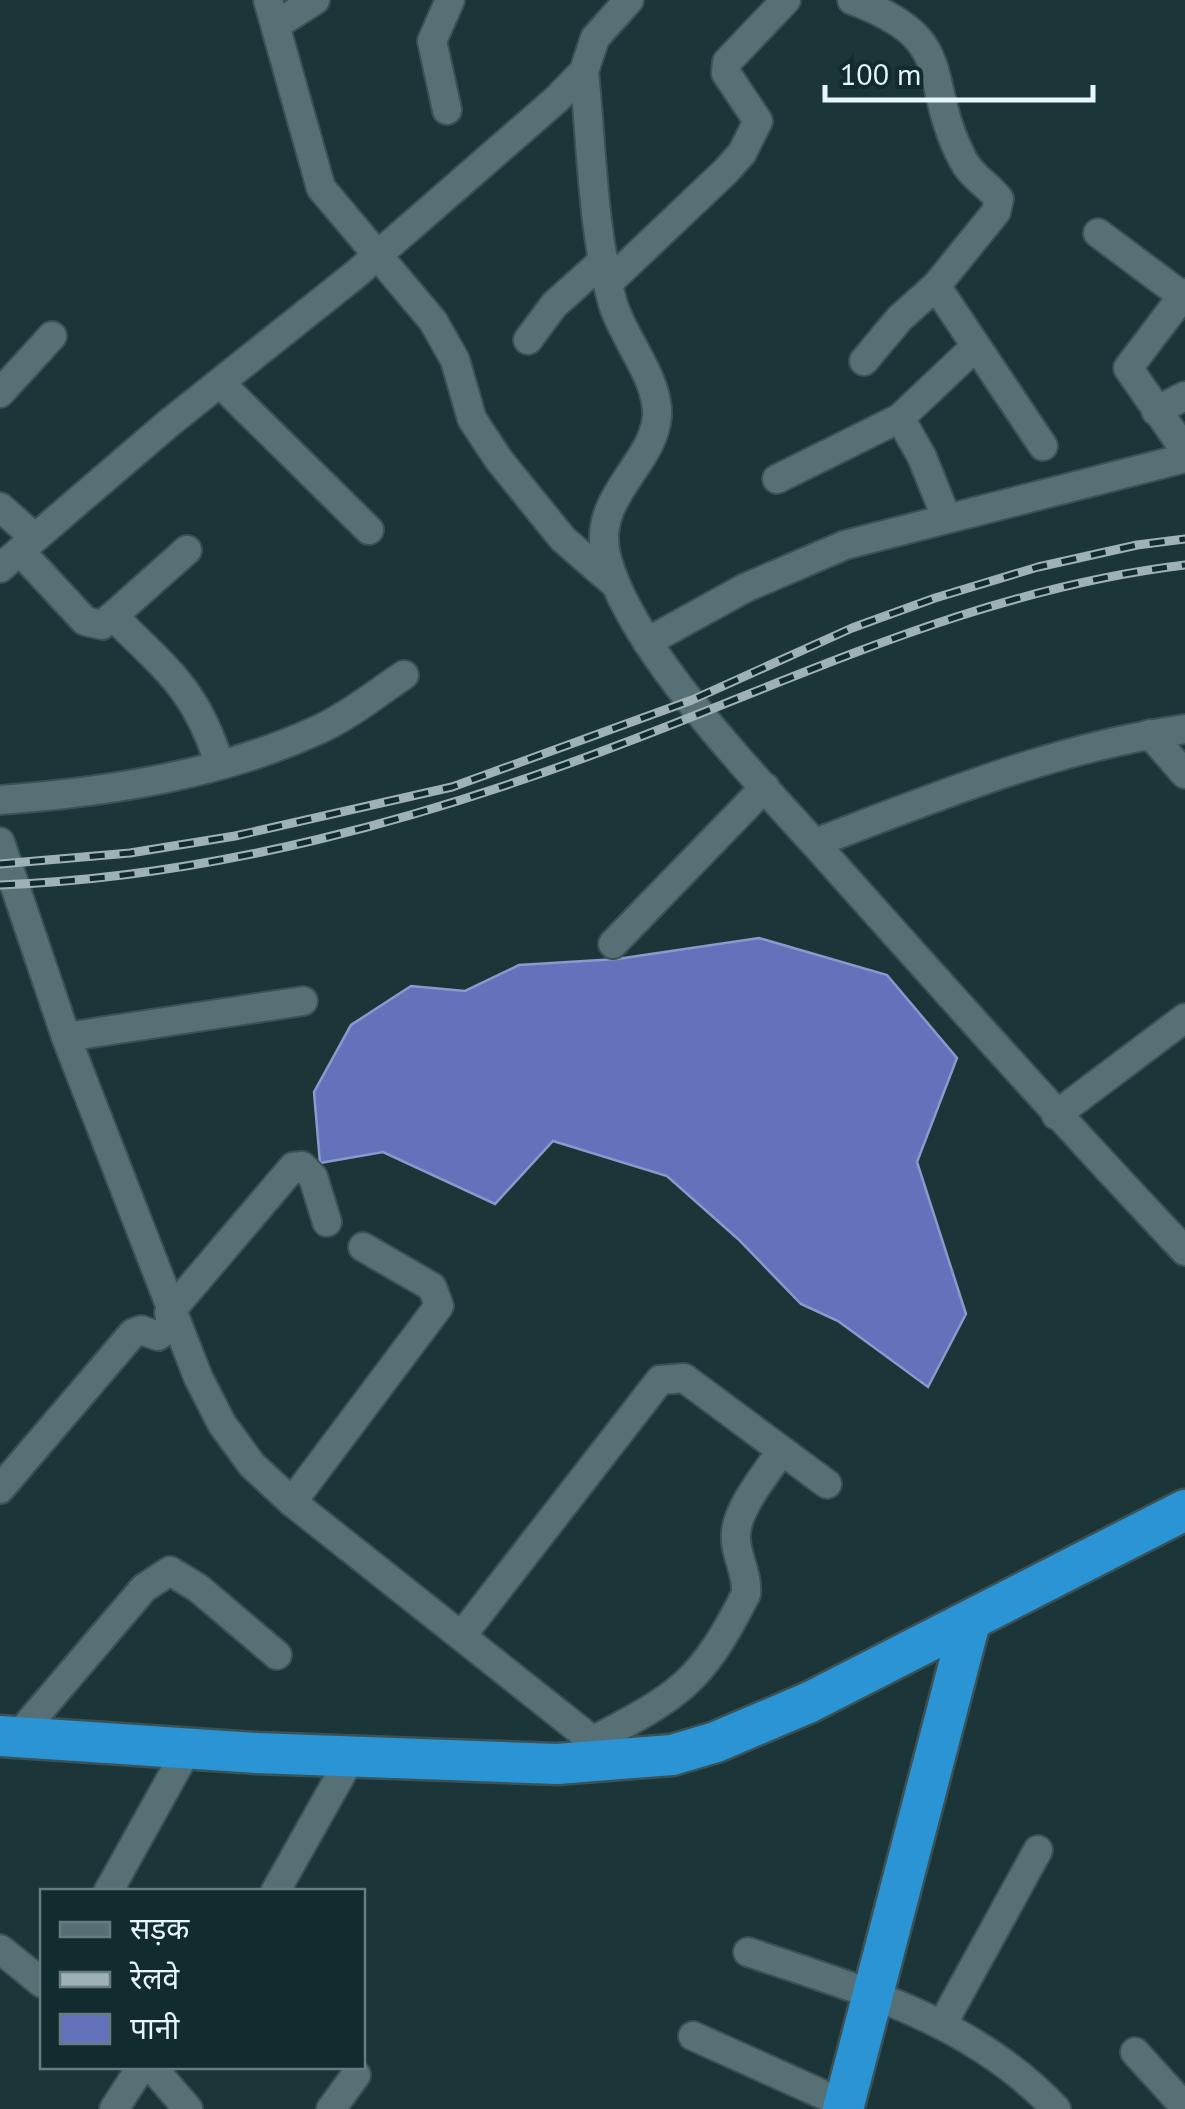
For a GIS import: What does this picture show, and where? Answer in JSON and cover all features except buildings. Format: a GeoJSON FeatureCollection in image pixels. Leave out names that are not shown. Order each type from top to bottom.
{"type":"FeatureCollection","features":[{"type":"Feature","properties":{"kind":"highway"},"geometry":{"type":"LineString","coordinates":[[8,1736],[351,1757],[608,1751],[716,1742],[810,1702],[1185,1510]]}},
{"type":"Feature","properties":{"kind":"highway"},"geometry":{"type":"LineString","coordinates":[[843,2106],[970,1622]]}},
{"type":"Feature","properties":{"kind":"street"},"geometry":{"type":"LineString","coordinates":[[315,0],[272,13],[321,188],[433,321],[455,360],[472,419],[484,439],[563,539],[615,584]]}},
{"type":"Feature","properties":{"kind":"street"},"geometry":{"type":"LineString","coordinates":[[447,110],[432,40],[450,0]]}},
{"type":"Feature","properties":{"kind":"street"},"geometry":{"type":"LineString","coordinates":[[528,340],[554,305],[606,271],[742,153],[758,121],[726,73],[727,62],[786,0]]}},
{"type":"Feature","properties":{"kind":"street"},"geometry":{"type":"LineString","coordinates":[[852,0],[892,18],[927,46],[944,114],[961,156],[999,199],[996,212],[936,286],[900,318],[864,361]]}},
{"type":"Feature","properties":{"kind":"street"},"geometry":{"type":"LineString","coordinates":[[618,3],[595,38],[584,71],[606,271],[614,308],[657,402],[656,422],[616,493],[607,518],[604,550],[615,584],[647,642],[764,788],[1056,1115],[1185,1250]]}},
{"type":"Feature","properties":{"kind":"street"},"geometry":{"type":"LineString","coordinates":[[18,552],[377,254],[584,71]]}},
{"type":"Feature","properties":{"kind":"street"},"geometry":{"type":"LineString","coordinates":[[1098,233],[1184,295],[1128,368],[1185,450]]}},
{"type":"Feature","properties":{"kind":"street"},"geometry":{"type":"LineString","coordinates":[[936,286],[1043,446]]}},
{"type":"Feature","properties":{"kind":"street"},"geometry":{"type":"LineString","coordinates":[[0,393],[52,336]]}},
{"type":"Feature","properties":{"kind":"street"},"geometry":{"type":"LineString","coordinates":[[777,479],[900,418],[974,348]]}},
{"type":"Feature","properties":{"kind":"street"},"geometry":{"type":"LineString","coordinates":[[220,383],[369,530]]}},
{"type":"Feature","properties":{"kind":"street"},"geometry":{"type":"LineString","coordinates":[[1156,411],[1185,396]]}},
{"type":"Feature","properties":{"kind":"street"},"geometry":{"type":"LineString","coordinates":[[900,418],[922,457],[946,518]]}},
{"type":"Feature","properties":{"kind":"street"},"geometry":{"type":"LineString","coordinates":[[647,642],[780,572],[845,545],[1185,458]]}},
{"type":"Feature","properties":{"kind":"street"},"geometry":{"type":"LineString","coordinates":[[0,507],[18,552],[85,620],[102,625],[188,550]]}},
{"type":"Feature","properties":{"kind":"street"},"geometry":{"type":"LineString","coordinates":[[114,616],[188,692],[200,710],[218,763]]}},
{"type":"Feature","properties":{"kind":"street"},"geometry":{"type":"LineString","coordinates":[[0,800],[101,792],[218,763],[322,728],[404,675]]}},
{"type":"Feature","properties":{"kind":"street"},"geometry":{"type":"LineString","coordinates":[[815,843],[1018,768],[1150,734],[1185,729]]}},
{"type":"Feature","properties":{"kind":"street"},"geometry":{"type":"LineString","coordinates":[[1150,734],[1185,774]]}},
{"type":"Feature","properties":{"kind":"street"},"geometry":{"type":"LineString","coordinates":[[613,944],[764,788]]}},
{"type":"Feature","properties":{"kind":"street"},"geometry":{"type":"LineString","coordinates":[[0,842],[66,1037],[172,1318],[222,1424],[252,1465],[292,1502],[608,1751],[696,1677],[746,1594],[747,1578],[735,1534],[739,1519],[781,1451]]}},
{"type":"Feature","properties":{"kind":"street"},"geometry":{"type":"LineString","coordinates":[[66,1037],[303,1001]]}},
{"type":"Feature","properties":{"kind":"street"},"geometry":{"type":"LineString","coordinates":[[1056,1115],[1185,1018]]}},
{"type":"Feature","properties":{"kind":"street"},"geometry":{"type":"LineString","coordinates":[[0,1489],[132,1333],[141,1330],[155,1336],[172,1318],[293,1166],[302,1166],[313,1178],[327,1222]]}},
{"type":"Feature","properties":{"kind":"street"},"geometry":{"type":"LineString","coordinates":[[292,1502],[439,1306],[432,1287],[364,1246]]}},
{"type":"Feature","properties":{"kind":"street"},"geometry":{"type":"LineString","coordinates":[[463,1634],[660,1380],[684,1378],[827,1484]]}},
{"type":"Feature","properties":{"kind":"street"},"geometry":{"type":"LineString","coordinates":[[8,1736],[144,1588],[170,1571],[198,1588],[277,1655]]}},
{"type":"Feature","properties":{"kind":"street"},"geometry":{"type":"LineString","coordinates":[[110,1889],[188,1748]]}},
{"type":"Feature","properties":{"kind":"street"},"geometry":{"type":"LineString","coordinates":[[277,1889],[351,1757]]}},
{"type":"Feature","properties":{"kind":"street"},"geometry":{"type":"LineString","coordinates":[[944,2023],[1038,1850]]}},
{"type":"Feature","properties":{"kind":"street"},"geometry":{"type":"LineString","coordinates":[[0,1949],[40,1980]]}},
{"type":"Feature","properties":{"kind":"street"},"geometry":{"type":"LineString","coordinates":[[748,1952],[874,1994],[944,2023],[1012,2066],[1056,2109]]}},
{"type":"Feature","properties":{"kind":"street"},"geometry":{"type":"LineString","coordinates":[[693,2036],[843,2106]]}},
{"type":"Feature","properties":{"kind":"street"},"geometry":{"type":"LineString","coordinates":[[1136,2052],[1185,2107]]}},
{"type":"Feature","properties":{"kind":"street"},"geometry":{"type":"LineString","coordinates":[[114,2109],[140,2069]]}},
{"type":"Feature","properties":{"kind":"street"},"geometry":{"type":"LineString","coordinates":[[154,2069],[188,2109]]}},
{"type":"Feature","properties":{"kind":"street"},"geometry":{"type":"LineString","coordinates":[[331,2109],[356,2075]]}},
{"type":"Feature","properties":{"kind":"water"},"geometry":{"type":"Polygon","coordinates":[[[759,938],[887,975],[957,1058],[917,1162],[966,1314],[928,1387],[838,1321],[801,1304],[738,1239],[667,1176],[553,1141],[495,1204],[383,1152],[320,1163],[314,1092],[351,1025],[411,986],[465,991],[519,965],[617,959],[759,938]]]}},
{"type":"Feature","properties":{"kind":"railway"},"geometry":{"type":"LineString","coordinates":[[0,864],[130,853],[235,836],[452,787],[692,700],[852,628],[935,598],[1038,567],[1137,545],[1185,539]]}},
{"type":"Feature","properties":{"kind":"railway"},"geometry":{"type":"LineString","coordinates":[[0,885],[80,880],[239,857],[396,819],[549,771],[968,613],[1111,577],[1185,565]]}}]}
